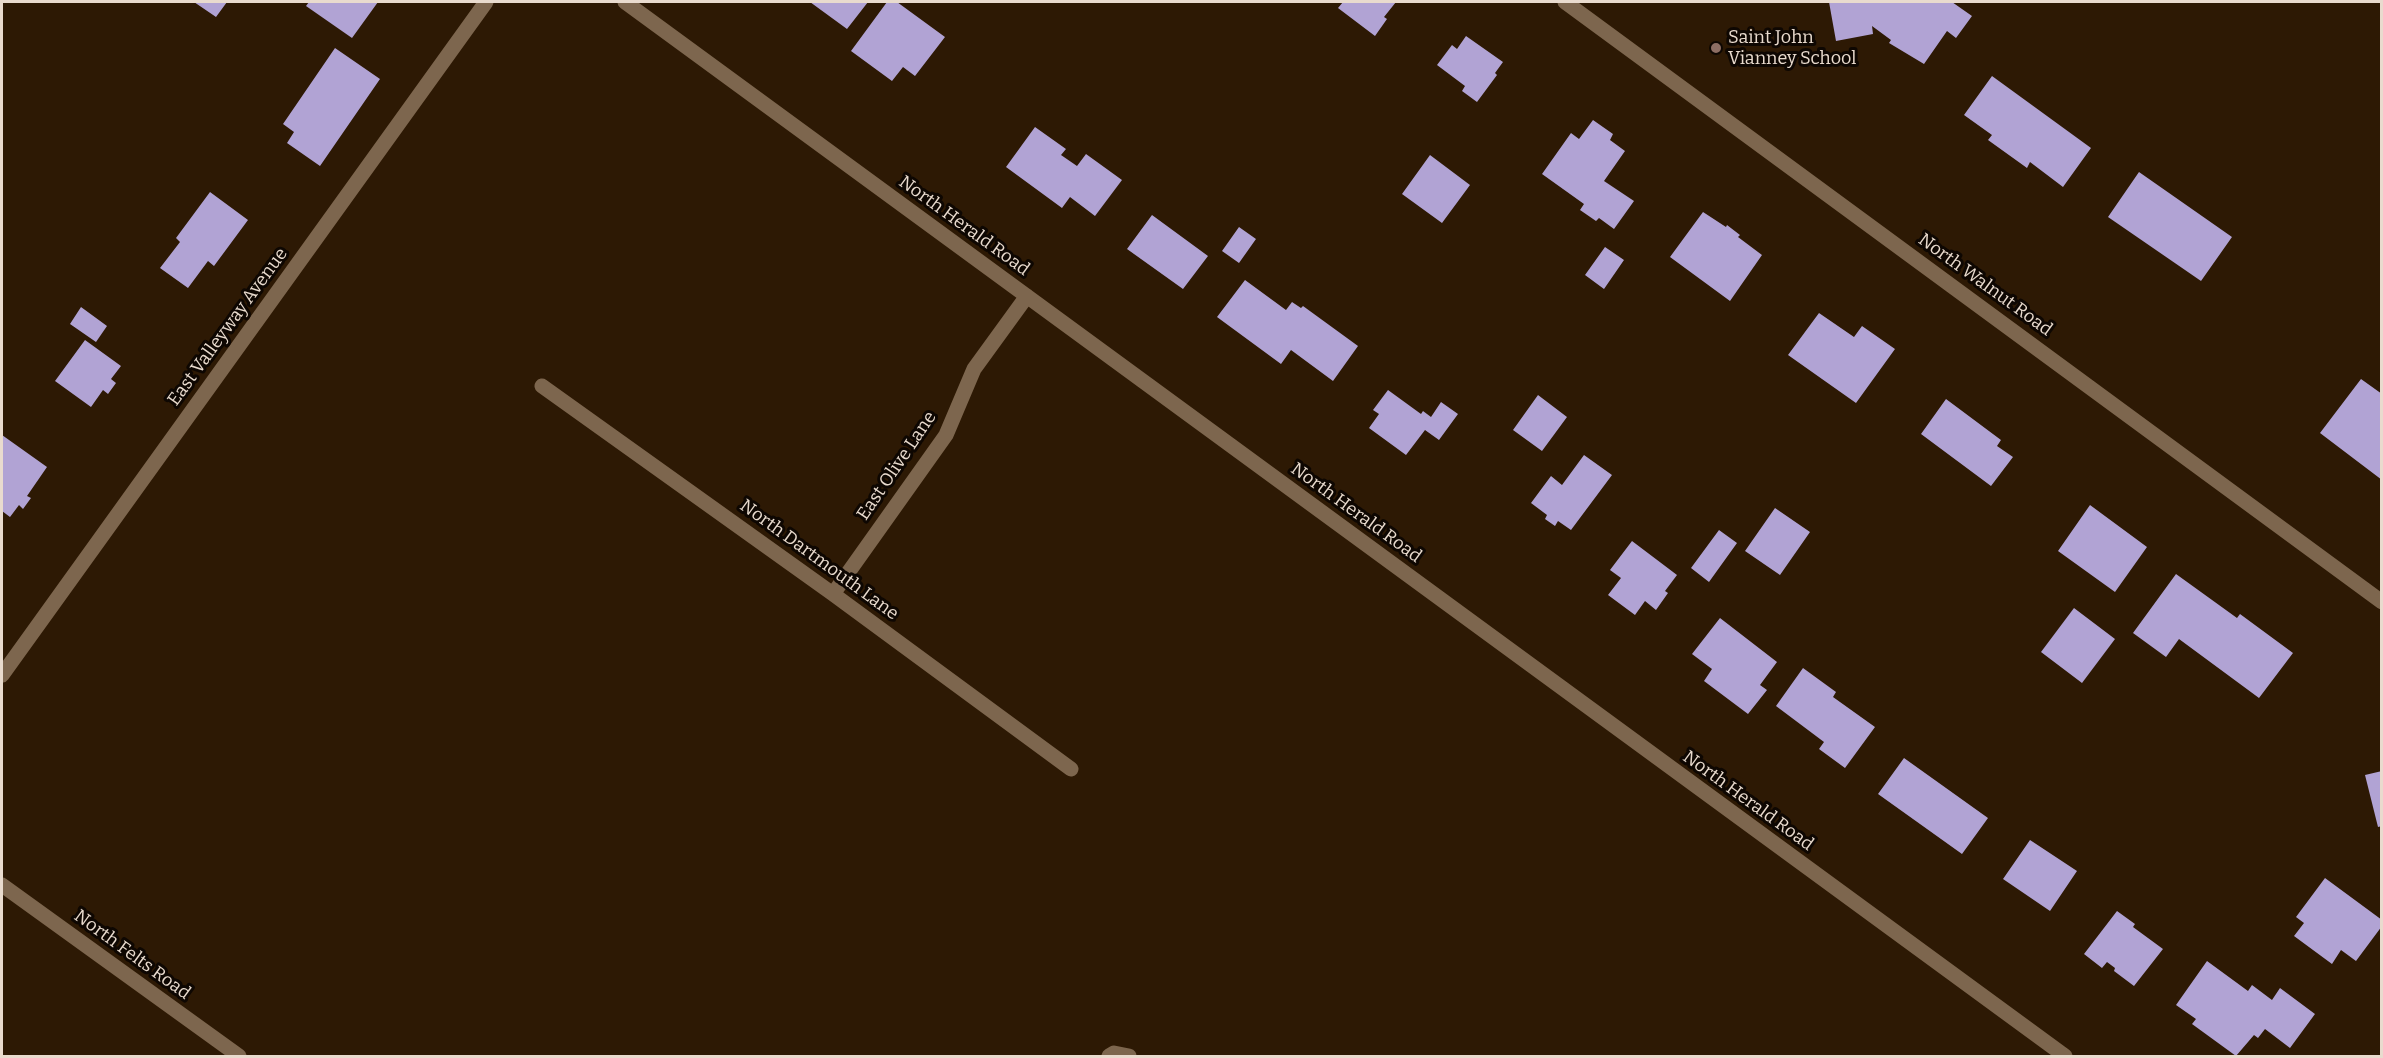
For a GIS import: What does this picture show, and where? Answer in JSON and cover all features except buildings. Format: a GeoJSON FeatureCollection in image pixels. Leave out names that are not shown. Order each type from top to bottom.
{"type":"FeatureCollection","features":[{"type":"Feature","properties":{"kind":"street","name":"East Valleyway Avenue"},"geometry":{"type":"LineString","coordinates":[[2,675],[486,2]]}},
{"type":"Feature","properties":{"kind":"street","name":"North Herald Road"},"geometry":{"type":"LineString","coordinates":[[625,2],[2065,1056]]}},
{"type":"Feature","properties":{"kind":"street","name":"North Walnut Road"},"geometry":{"type":"LineString","coordinates":[[1565,2],[2382,602]]}},
{"type":"Feature","properties":{"kind":"street","name":"East Olive Lane"},"geometry":{"type":"LineString","coordinates":[[833,594],[946,435],[974,369],[1027,296]]}},
{"type":"Feature","properties":{"kind":"street","name":"North Dartmouth Lane"},"geometry":{"type":"LineString","coordinates":[[542,386],[833,594],[1071,769]]}},
{"type":"Feature","properties":{"kind":"street","name":"North Felts Road"},"geometry":{"type":"LineString","coordinates":[[2,885],[239,1056]]}},
{"type":"Feature","properties":{"kind":"street"},"geometry":{"type":"LineString","coordinates":[[1111,1055],[1129,1056]]}},
{"type":"Feature","properties":{"kind":"place","name":"Saint John Vianney School"},"geometry":{"type":"Point","coordinates":[1716,48]}}]}
